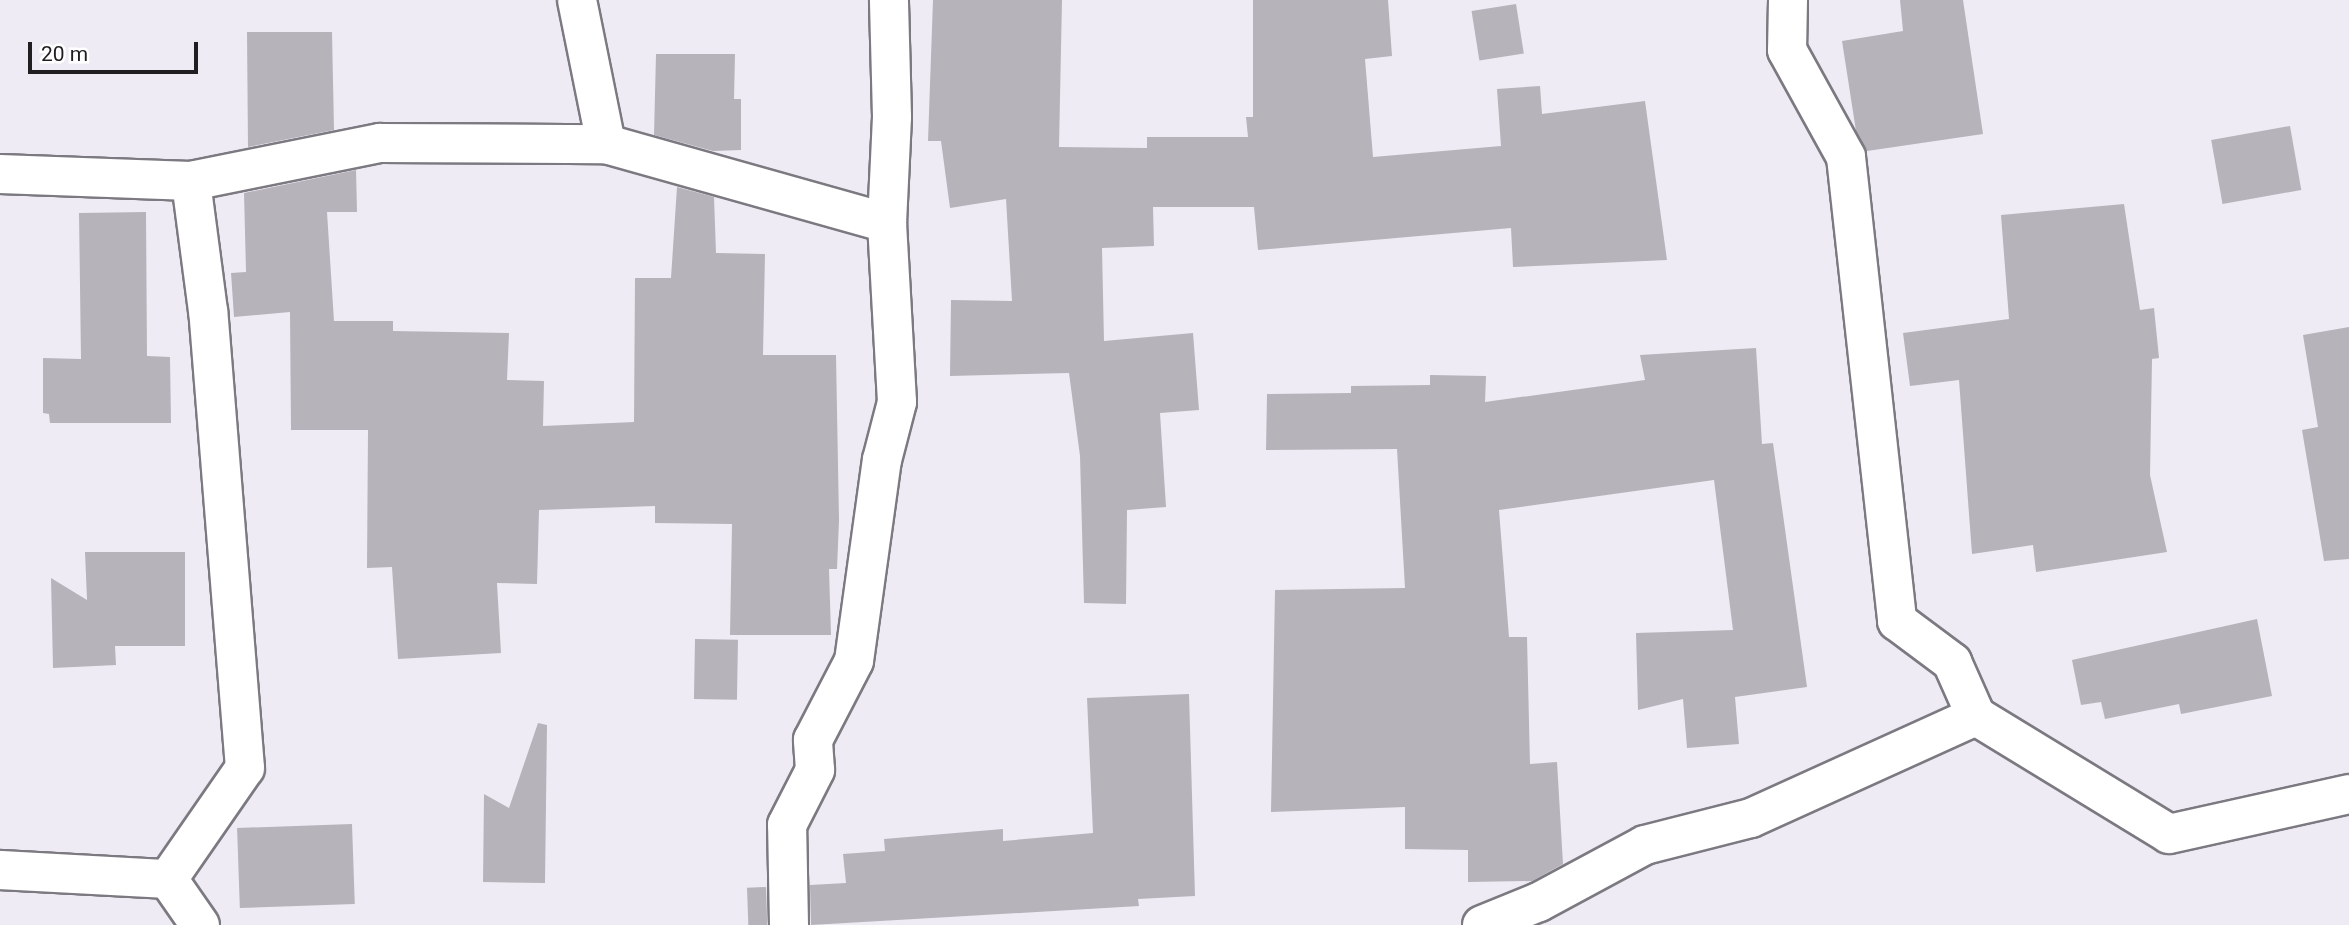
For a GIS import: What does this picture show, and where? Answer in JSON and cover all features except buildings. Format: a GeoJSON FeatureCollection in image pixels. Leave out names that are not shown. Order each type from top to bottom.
{"type":"FeatureCollection","features":[{"type":"Feature","properties":{"kind":"street"},"geometry":{"type":"LineString","coordinates":[[577,0],[606,144]]}},
{"type":"Feature","properties":{"kind":"street"},"geometry":{"type":"LineString","coordinates":[[789,925],[787,825],[815,770],[813,740],[854,661],[882,460],[897,402],[887,223],[892,117],[889,0]]}},
{"type":"Feature","properties":{"kind":"street"},"geometry":{"type":"LineString","coordinates":[[1788,0],[1787,50],[1846,157],[1897,621],[1952,662],[1976,716],[2169,834],[2349,794]]}},
{"type":"Feature","properties":{"kind":"street"},"geometry":{"type":"LineString","coordinates":[[0,174],[191,181],[380,143],[606,144],[887,223]]}},
{"type":"Feature","properties":{"kind":"street"},"geometry":{"type":"LineString","coordinates":[[168,879],[245,768],[208,311],[191,181]]}},
{"type":"Feature","properties":{"kind":"street"},"geometry":{"type":"LineString","coordinates":[[1482,925],[1539,902],[1645,845],[1751,818],[1976,716]]}},
{"type":"Feature","properties":{"kind":"street"},"geometry":{"type":"LineString","coordinates":[[0,870],[168,879]]}},
{"type":"Feature","properties":{"kind":"street"},"geometry":{"type":"LineString","coordinates":[[168,879],[200,925]]}}]}
